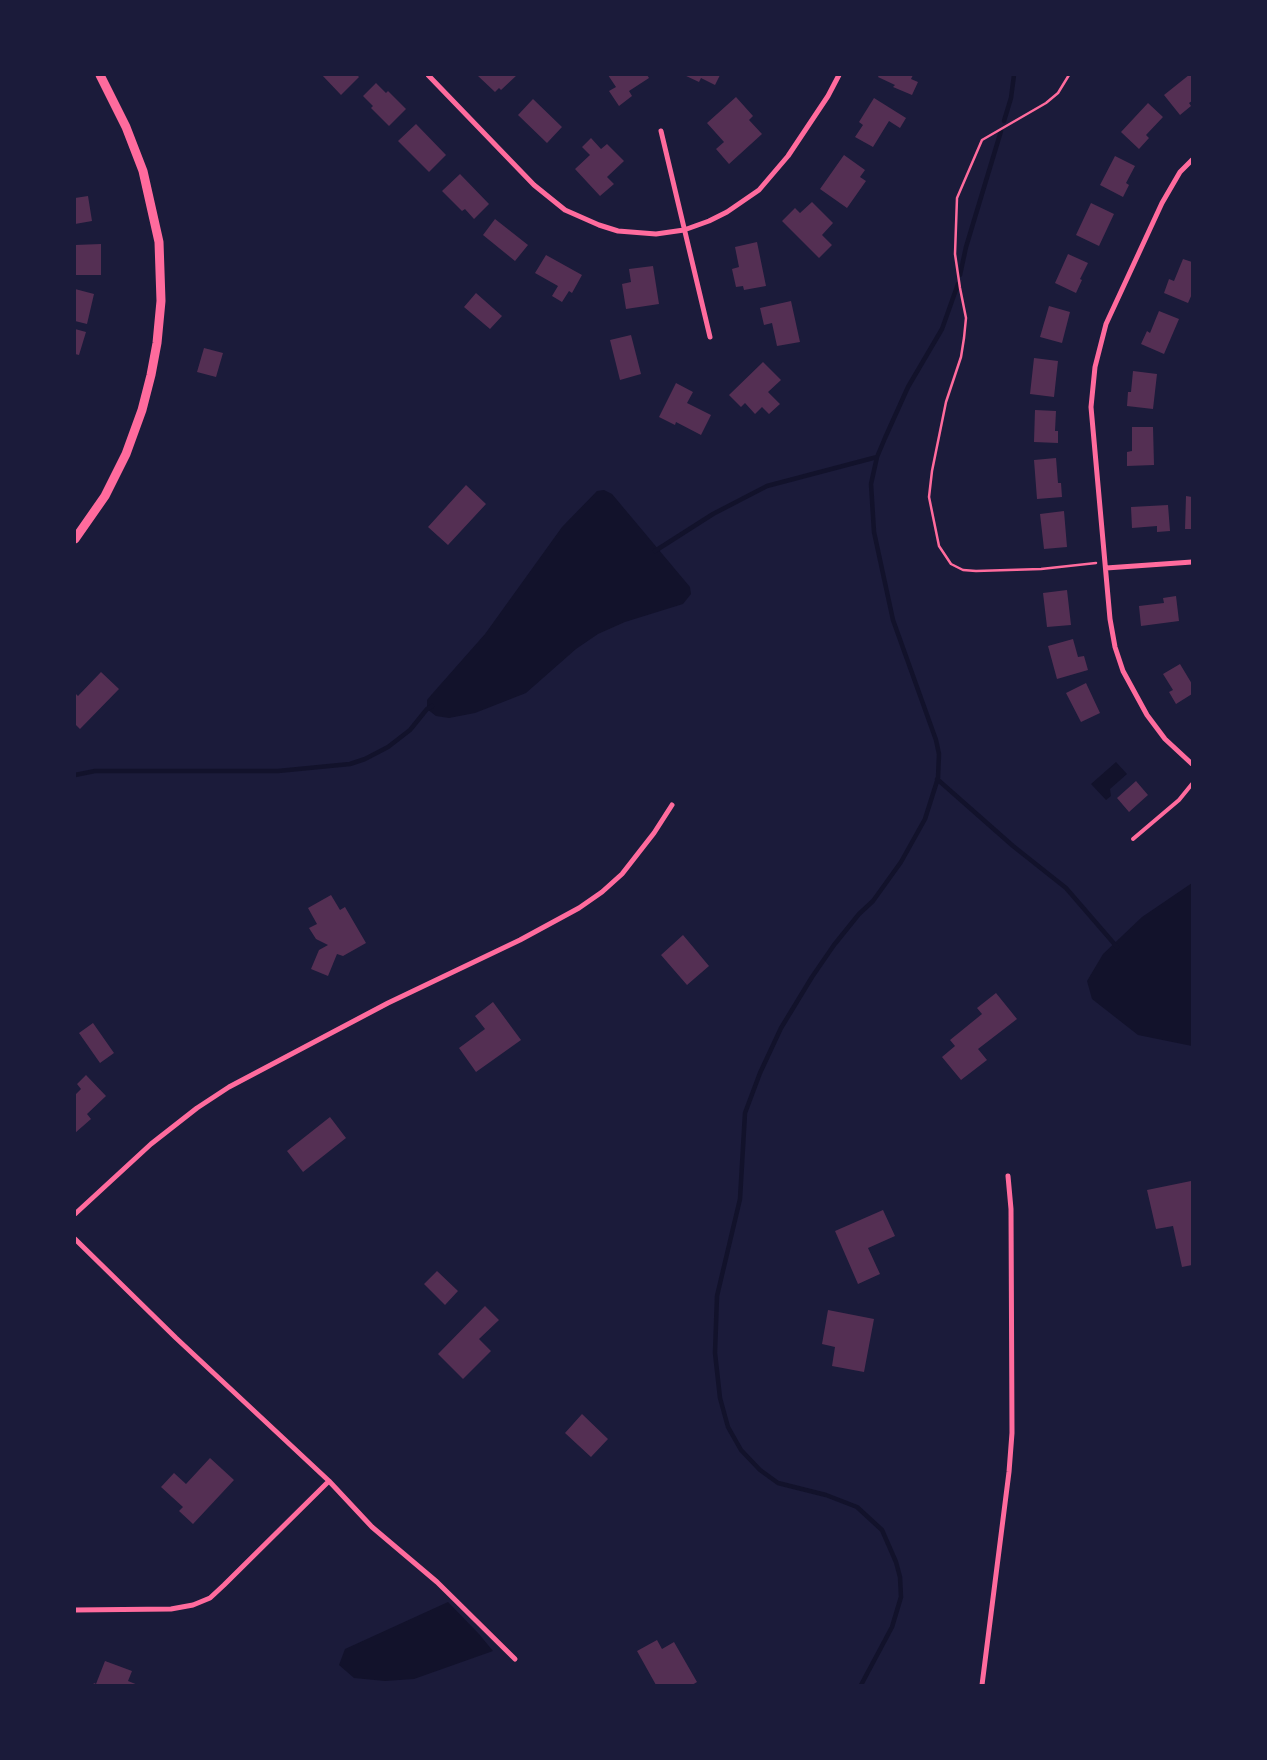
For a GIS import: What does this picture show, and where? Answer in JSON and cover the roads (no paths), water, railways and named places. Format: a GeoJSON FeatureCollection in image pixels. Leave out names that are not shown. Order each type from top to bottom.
{"type":"FeatureCollection","features":[{"type":"Feature","properties":{"kind":"street"},"geometry":{"type":"LineString","coordinates":[[75,539],[105,496],[126,454],[136,427],[152,375],[161,300],[159,242],[143,170],[126,127],[100,75]]}},
{"type":"Feature","properties":{"kind":"street"},"geometry":{"type":"LineString","coordinates":[[428,75],[534,185],[565,210],[599,226],[638,234],[656,234],[684,230],[727,212],[759,190],[788,156],[828,96],[839,75]]}},
{"type":"Feature","properties":{"kind":"street"},"geometry":{"type":"LineString","coordinates":[[661,131],[710,337]]}},
{"type":"Feature","properties":{"kind":"street"},"geometry":{"type":"LineString","coordinates":[[1192,160],[1180,172],[1162,203],[1112,309],[1099,346],[1091,407],[1110,619],[1115,648],[1123,671],[1147,715],[1165,739],[1192,764]]}},
{"type":"Feature","properties":{"kind":"street"},"geometry":{"type":"LineString","coordinates":[[1106,568],[1192,562]]}},
{"type":"Feature","properties":{"kind":"street"},"geometry":{"type":"LineString","coordinates":[[75,1214],[151,1144],[197,1108],[229,1087],[388,1003],[520,940],[579,908],[602,892],[622,874],[672,805]]}},
{"type":"Feature","properties":{"kind":"street"},"geometry":{"type":"LineString","coordinates":[[982,1685],[1009,1472],[1012,1433],[1011,1209],[1008,1176]]}},
{"type":"Feature","properties":{"kind":"street"},"geometry":{"type":"LineString","coordinates":[[75,1239],[176,1338],[329,1481],[372,1527],[437,1582],[516,1659]]}},
{"type":"Feature","properties":{"kind":"street"},"geometry":{"type":"LineString","coordinates":[[75,1610],[171,1609],[193,1605],[210,1598],[329,1481]]}},
{"type":"Feature","properties":{"kind":"lane"},"geometry":{"type":"LineString","coordinates":[[1133,839],[1179,800],[1192,784]]}},
{"type":"Feature","properties":{"kind":"waterway"},"geometry":{"type":"LineString","coordinates":[[1004,121],[1011,98],[1014,75]]}},
{"type":"Feature","properties":{"kind":"waterway"},"geometry":{"type":"LineString","coordinates":[[960,275],[966,247],[1001,131]]}},
{"type":"Feature","properties":{"kind":"waterway"},"geometry":{"type":"LineString","coordinates":[[861,1685],[892,1627],[901,1597],[900,1577],[896,1562],[882,1530],[857,1507],[826,1495],[778,1483],[760,1470],[741,1450],[728,1427],[720,1398],[715,1353],[717,1296],[740,1199],[745,1113],[760,1073],[781,1028],[812,977],[834,945],[859,914],[873,901],[901,862],[925,819],[938,778],[939,754],[936,740],[893,620],[874,532],[871,484],[877,457],[885,438],[908,387],[942,329],[958,284]]}},
{"type":"Feature","properties":{"kind":"waterway"},"geometry":{"type":"LineString","coordinates":[[655,551],[713,514],[767,486],[877,457]]}},
{"type":"Feature","properties":{"kind":"waterway"},"geometry":{"type":"LineString","coordinates":[[75,775],[95,771],[278,771],[350,764],[365,759],[388,747],[410,730],[427,709],[432,706]]}},
{"type":"Feature","properties":{"kind":"waterway"},"geometry":{"type":"LineString","coordinates":[[937,779],[1013,846],[1066,888],[1117,947]]}}]}
